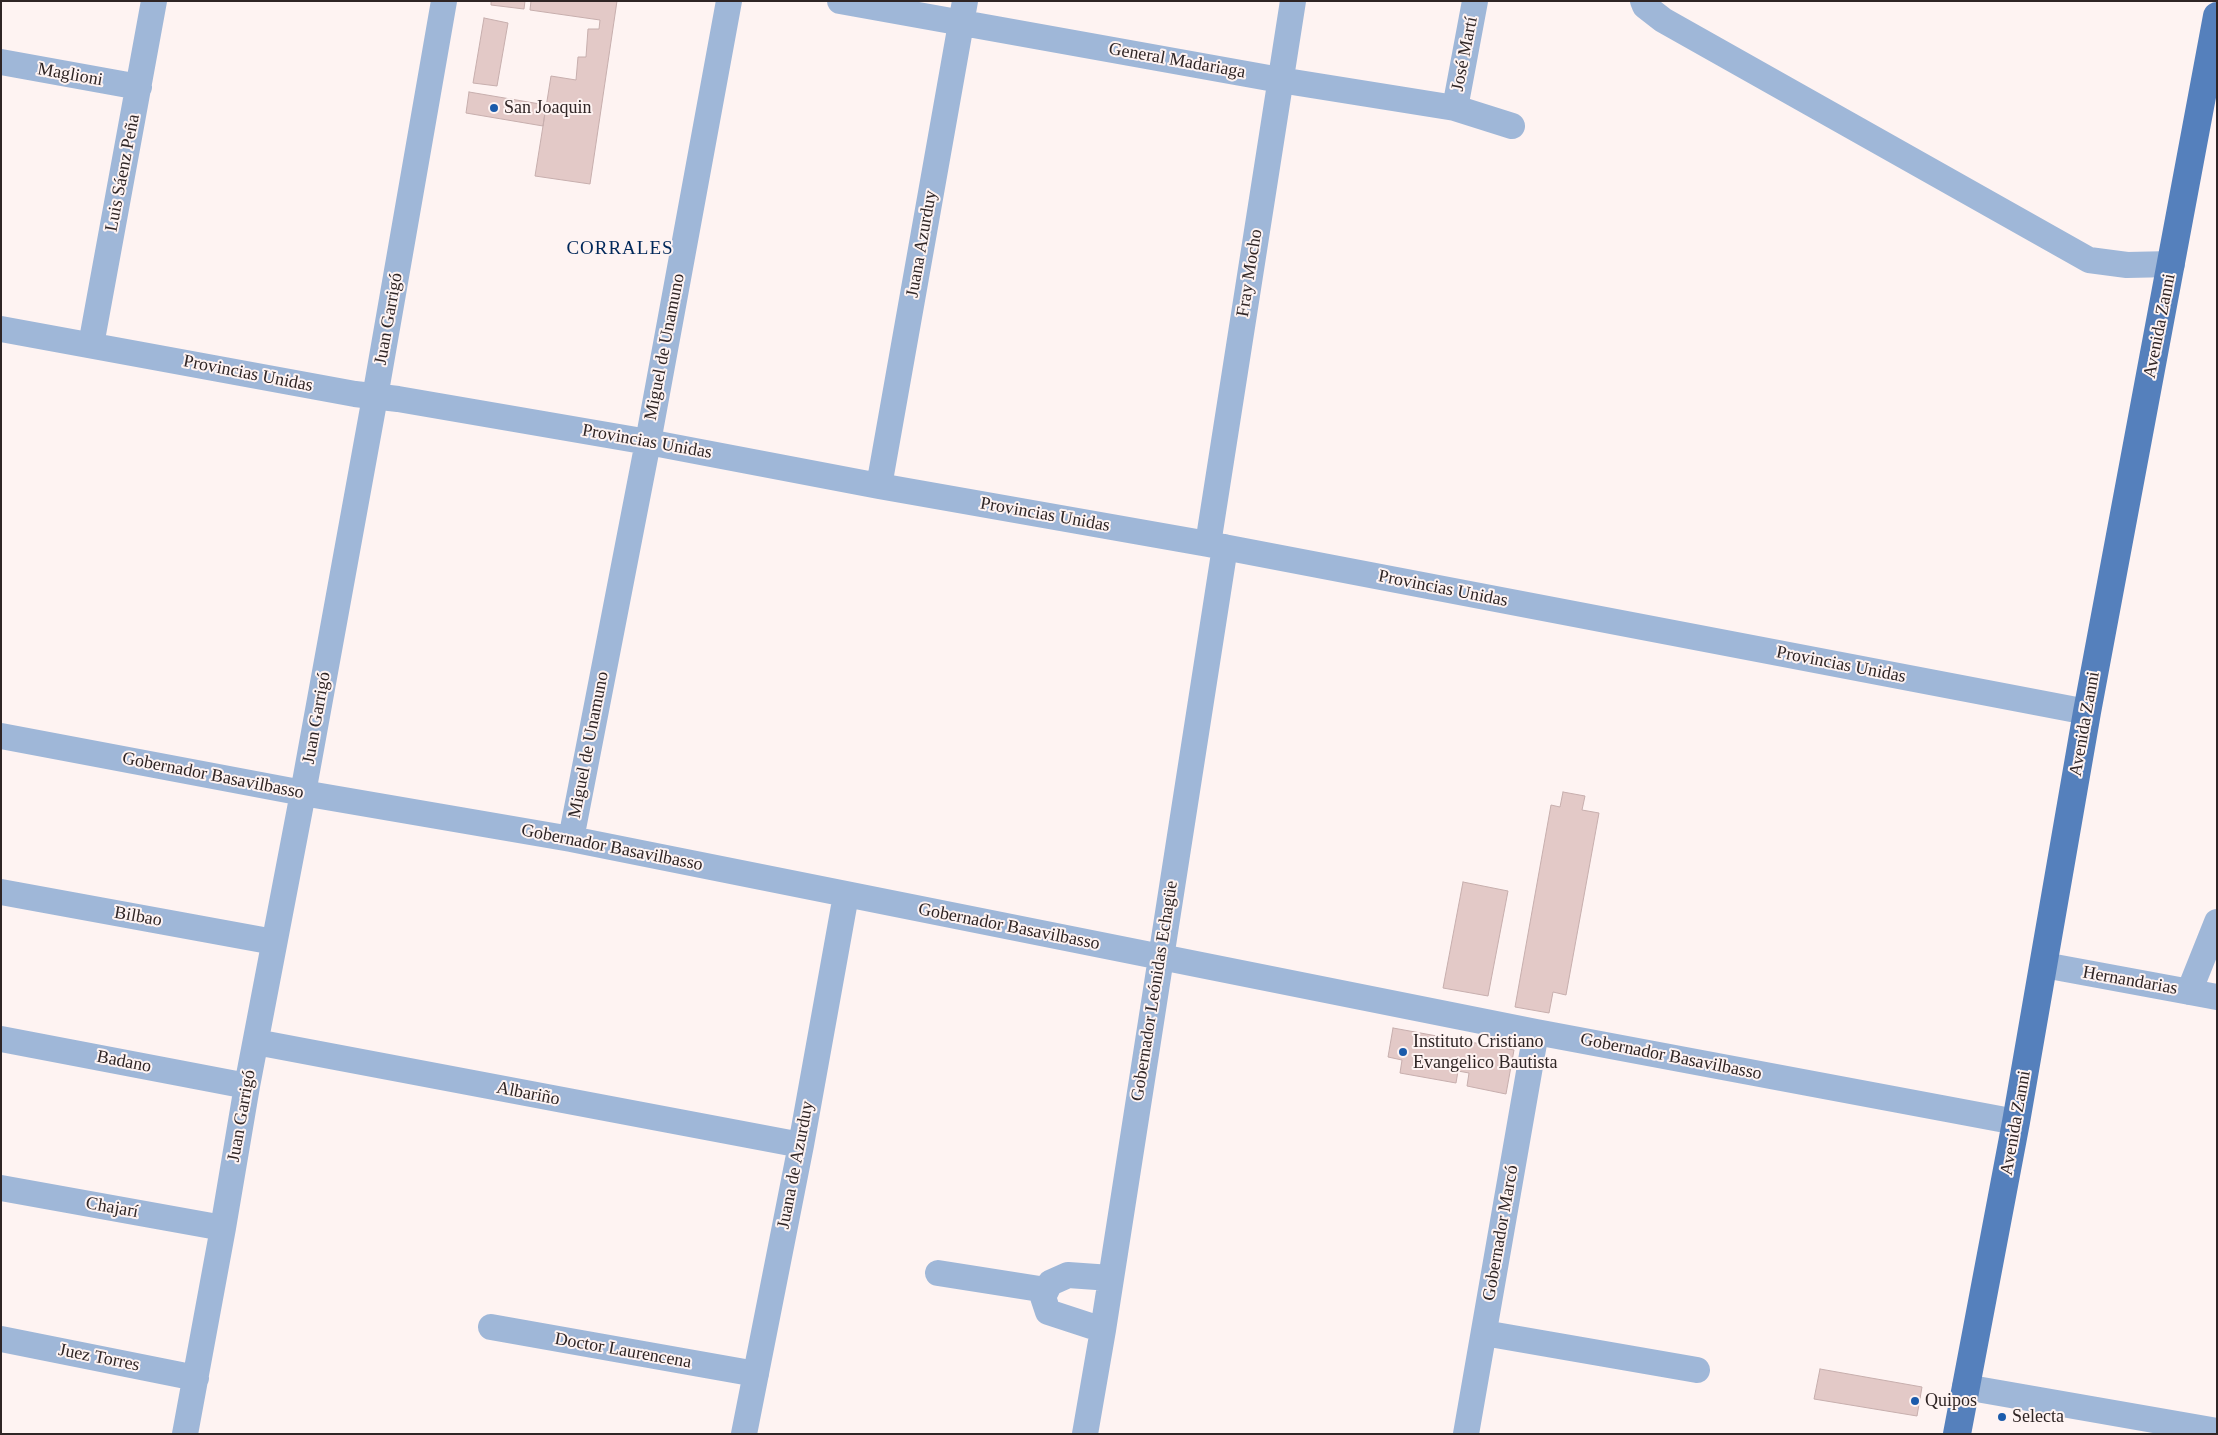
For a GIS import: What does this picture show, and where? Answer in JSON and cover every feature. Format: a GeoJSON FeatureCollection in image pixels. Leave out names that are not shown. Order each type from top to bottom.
{"type":"FeatureCollection","features":[{"type":"Feature","properties":{"kind":"main road","name":"Avenida Zanni"},"geometry":{"type":"LineString","coordinates":[[1957,1434],[2016,1122],[2087,712],[2217,16]]}},
{"type":"Feature","properties":{"kind":"street","name":"Luis Sáenz Peña"},"geometry":{"type":"LineString","coordinates":[[91,345],[154,1]]}},
{"type":"Feature","properties":{"kind":"street","name":"Juan Garrigó"},"geometry":{"type":"LineString","coordinates":[[185,1434],[224,1228],[247,1086],[376,397],[444,1]]}},
{"type":"Feature","properties":{"kind":"street","name":"Miguel de Unamuno"},"geometry":{"type":"LineString","coordinates":[[571,839],[648,442],[730,1]]}},
{"type":"Feature","properties":{"kind":"street","name":"General Madariaga"},"geometry":{"type":"LineString","coordinates":[[840,1],[963,11],[1280,80],[1454,108],[1512,126]]}},
{"type":"Feature","properties":{"kind":"street","name":"Fray Mocho"},"geometry":{"type":"LineString","coordinates":[[1217,546],[1280,80],[1293,1]]}},
{"type":"Feature","properties":{"kind":"street","name":"José Martí"},"geometry":{"type":"LineString","coordinates":[[1454,108],[1475,1]]}},
{"type":"Feature","properties":{"kind":"street"},"geometry":{"type":"LineString","coordinates":[[1643,1],[1645,6],[1662,20],[2089,260],[2127,265],[2172,264]]}},
{"type":"Feature","properties":{"kind":"street","name":"Juana Azurduy"},"geometry":{"type":"LineString","coordinates":[[879,486],[963,11]]}},
{"type":"Feature","properties":{"kind":"street","name":"Maglioni"},"geometry":{"type":"LineString","coordinates":[[1,62],[139,87]]}},
{"type":"Feature","properties":{"kind":"street","name":"Provincias Unidas"},"geometry":{"type":"LineString","coordinates":[[1,329],[376,397],[398,399],[648,442],[879,486],[1217,546],[2087,712]]}},
{"type":"Feature","properties":{"kind":"street","name":"Gobernador Leónidas Echagüe"},"geometry":{"type":"LineString","coordinates":[[1085,1434],[1103,1330],[1160,956],[1217,546]]}},
{"type":"Feature","properties":{"kind":"street","name":"Gobernador Basavilbasso"},"geometry":{"type":"LineString","coordinates":[[1,736],[303,793],[571,839],[1536,1032],[2016,1122]]}},
{"type":"Feature","properties":{"kind":"street","name":"Bilbao"},"geometry":{"type":"LineString","coordinates":[[1,892],[274,942]]}},
{"type":"Feature","properties":{"kind":"street","name":"Juana de Azurduy"},"geometry":{"type":"LineString","coordinates":[[744,1434],[846,895]]}},
{"type":"Feature","properties":{"kind":"street"},"geometry":{"type":"LineString","coordinates":[[2190,992],[2217,922]]}},
{"type":"Feature","properties":{"kind":"street","name":"Hernandarias"},"geometry":{"type":"LineString","coordinates":[[2044,965],[2217,997]]}},
{"type":"Feature","properties":{"kind":"street","name":"Gobernador Marcó"},"geometry":{"type":"LineString","coordinates":[[1466,1434],[1536,1032]]}},
{"type":"Feature","properties":{"kind":"street","name":"Badano"},"geometry":{"type":"LineString","coordinates":[[1,1039],[247,1086]]}},
{"type":"Feature","properties":{"kind":"street","name":"Albariño"},"geometry":{"type":"LineString","coordinates":[[256,1042],[800,1145]]}},
{"type":"Feature","properties":{"kind":"street","name":"Chajarí"},"geometry":{"type":"LineString","coordinates":[[1,1188],[224,1228]]}},
{"type":"Feature","properties":{"kind":"street"},"geometry":{"type":"LineString","coordinates":[[938,1274],[1046,1290]]}},
{"type":"Feature","properties":{"kind":"street"},"geometry":{"type":"LineString","coordinates":[[1103,1330],[1048,1312],[1044,1297],[1050,1283],[1068,1275],[1111,1278]]}},
{"type":"Feature","properties":{"kind":"street","name":"Doctor Laurencena"},"geometry":{"type":"LineString","coordinates":[[491,1327],[756,1374]]}},
{"type":"Feature","properties":{"kind":"street"},"geometry":{"type":"LineString","coordinates":[[1484,1333],[1697,1370]]}},
{"type":"Feature","properties":{"kind":"street","name":"Juez Torres"},"geometry":{"type":"LineString","coordinates":[[1,1338],[196,1378]]}},
{"type":"Feature","properties":{"kind":"street"},"geometry":{"type":"LineString","coordinates":[[1965,1388],[2217,1431]]}},
{"type":"Feature","properties":{"kind":"building"},"geometry":{"type":"Polygon","coordinates":[[[491,1],[525,1],[524,9],[491,5],[491,1]]]}},
{"type":"Feature","properties":{"kind":"building"},"geometry":{"type":"Polygon","coordinates":[[[531,1],[617,1],[590,184],[535,176],[551,76],[576,80],[578,57],[586,57],[588,29],[599,29],[600,20],[530,10],[531,1]]]}},
{"type":"Feature","properties":{"kind":"building"},"geometry":{"type":"Polygon","coordinates":[[[484,18],[508,23],[497,86],[473,83],[484,18]]]}},
{"type":"Feature","properties":{"kind":"building"},"geometry":{"type":"Polygon","coordinates":[[[469,92],[546,105],[543,126],[466,113],[469,92]]]}},
{"type":"Feature","properties":{"kind":"building"},"geometry":{"type":"Polygon","coordinates":[[[1563,792],[1585,796],[1582,810],[1599,813],[1566,995],[1553,992],[1549,1013],[1515,1007],[1551,805],[1560,807],[1563,792]]]}},
{"type":"Feature","properties":{"kind":"building"},"geometry":{"type":"Polygon","coordinates":[[[1463,882],[1508,891],[1488,996],[1443,988],[1463,882]]]}},
{"type":"Feature","properties":{"kind":"building"},"geometry":{"type":"Polygon","coordinates":[[[1393,1028],[1514,1050],[1506,1094],[1467,1086],[1469,1073],[1458,1071],[1456,1083],[1400,1073],[1402,1060],[1388,1057],[1393,1028]]]}},
{"type":"Feature","properties":{"kind":"building"},"geometry":{"type":"Polygon","coordinates":[[[1820,1369],[1922,1387],[1917,1416],[1814,1399],[1820,1369]]]}},
{"type":"Feature","properties":{"kind":"place","name":"San Joaquin"},"geometry":{"type":"Point","coordinates":[494,108]}},
{"type":"Feature","properties":{"kind":"place","name":"Instituto Cristiano Evangelico Bautista"},"geometry":{"type":"Point","coordinates":[1403,1052]}},
{"type":"Feature","properties":{"kind":"place","name":"Quipos"},"geometry":{"type":"Point","coordinates":[1915,1401]}},
{"type":"Feature","properties":{"kind":"place","name":"Selecta"},"geometry":{"type":"Point","coordinates":[2002,1417]}},
{"type":"Feature","properties":{"kind":"district","name":"CORRALES"},"geometry":{"type":"Point","coordinates":[620,249]}}]}
